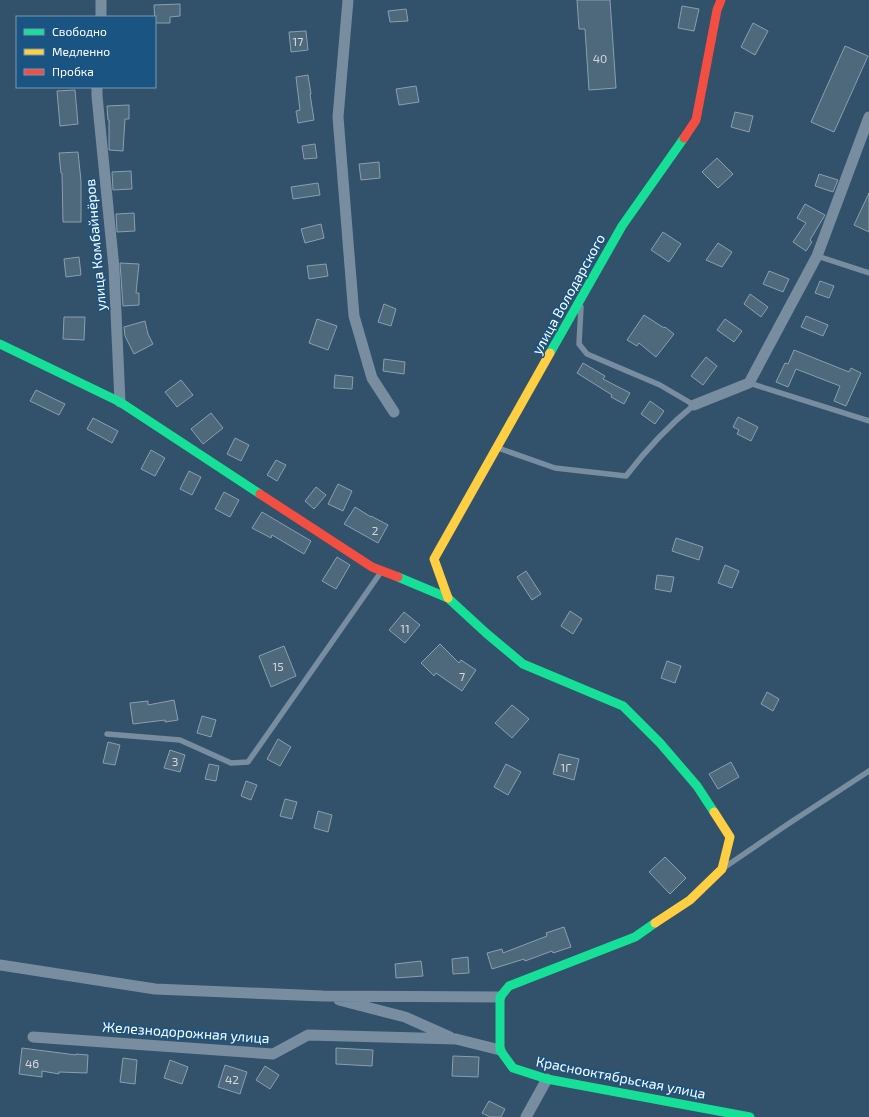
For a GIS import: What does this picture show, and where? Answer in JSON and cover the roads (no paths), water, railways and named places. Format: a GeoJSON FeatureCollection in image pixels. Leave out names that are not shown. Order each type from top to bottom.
{"type":"FeatureCollection","features":[{"type":"Feature","properties":{"kind":"street"},"geometry":{"type":"LineString","coordinates":[[101,0],[101,16]]}},
{"type":"Feature","properties":{"kind":"street"},"geometry":{"type":"LineString","coordinates":[[348,0],[338,117],[354,316],[372,378],[394,412]]}},
{"type":"Feature","properties":{"kind":"street","name":"улица Володарского"},"geometry":{"type":"LineString","coordinates":[[448,598],[434,559],[622,226],[696,120],[721,0]]}},
{"type":"Feature","properties":{"kind":"street","name":"улица Комбайнёров"},"geometry":{"type":"LineString","coordinates":[[97,88],[114,268],[120,402]]}},
{"type":"Feature","properties":{"kind":"street"},"geometry":{"type":"LineString","coordinates":[[694,405],[749,383],[817,256],[869,117]]}},
{"type":"Feature","properties":{"kind":"street"},"geometry":{"type":"LineString","coordinates":[[0,344],[120,402],[372,567],[448,598],[523,664],[623,706],[660,742],[697,786],[730,838],[722,869],[690,900],[635,937],[509,986],[500,997],[500,1050]]}},
{"type":"Feature","properties":{"kind":"street"},"geometry":{"type":"LineString","coordinates":[[0,965],[155,989],[322,996],[500,997]]}},
{"type":"Feature","properties":{"kind":"street"},"geometry":{"type":"LineString","coordinates":[[322,996],[405,1017],[456,1039]]}},
{"type":"Feature","properties":{"kind":"street","name":"Железнодорожная улица"},"geometry":{"type":"LineString","coordinates":[[33,1037],[273,1054],[308,1034],[456,1039],[500,1050]]}},
{"type":"Feature","properties":{"kind":"street","name":"Краснооктябрьская улица"},"geometry":{"type":"LineString","coordinates":[[500,1050],[513,1068],[547,1079],[750,1117]]}},
{"type":"Feature","properties":{"kind":"street"},"geometry":{"type":"LineString","coordinates":[[526,1117],[547,1079]]}},
{"type":"Feature","properties":{"kind":"lane"},"geometry":{"type":"LineString","coordinates":[[817,256],[869,273]]}},
{"type":"Feature","properties":{"kind":"lane"},"geometry":{"type":"LineString","coordinates":[[497,447],[555,468],[626,476],[642,455],[674,421],[694,405],[660,385],[587,354],[579,344],[582,296]]}},
{"type":"Feature","properties":{"kind":"lane"},"geometry":{"type":"LineString","coordinates":[[749,383],[869,421]]}},
{"type":"Feature","properties":{"kind":"lane"},"geometry":{"type":"LineString","coordinates":[[107,734],[180,740],[232,764],[248,762],[382,571]]}},
{"type":"Feature","properties":{"kind":"lane"},"geometry":{"type":"LineString","coordinates":[[722,869],[788,824],[869,772]]}}]}
